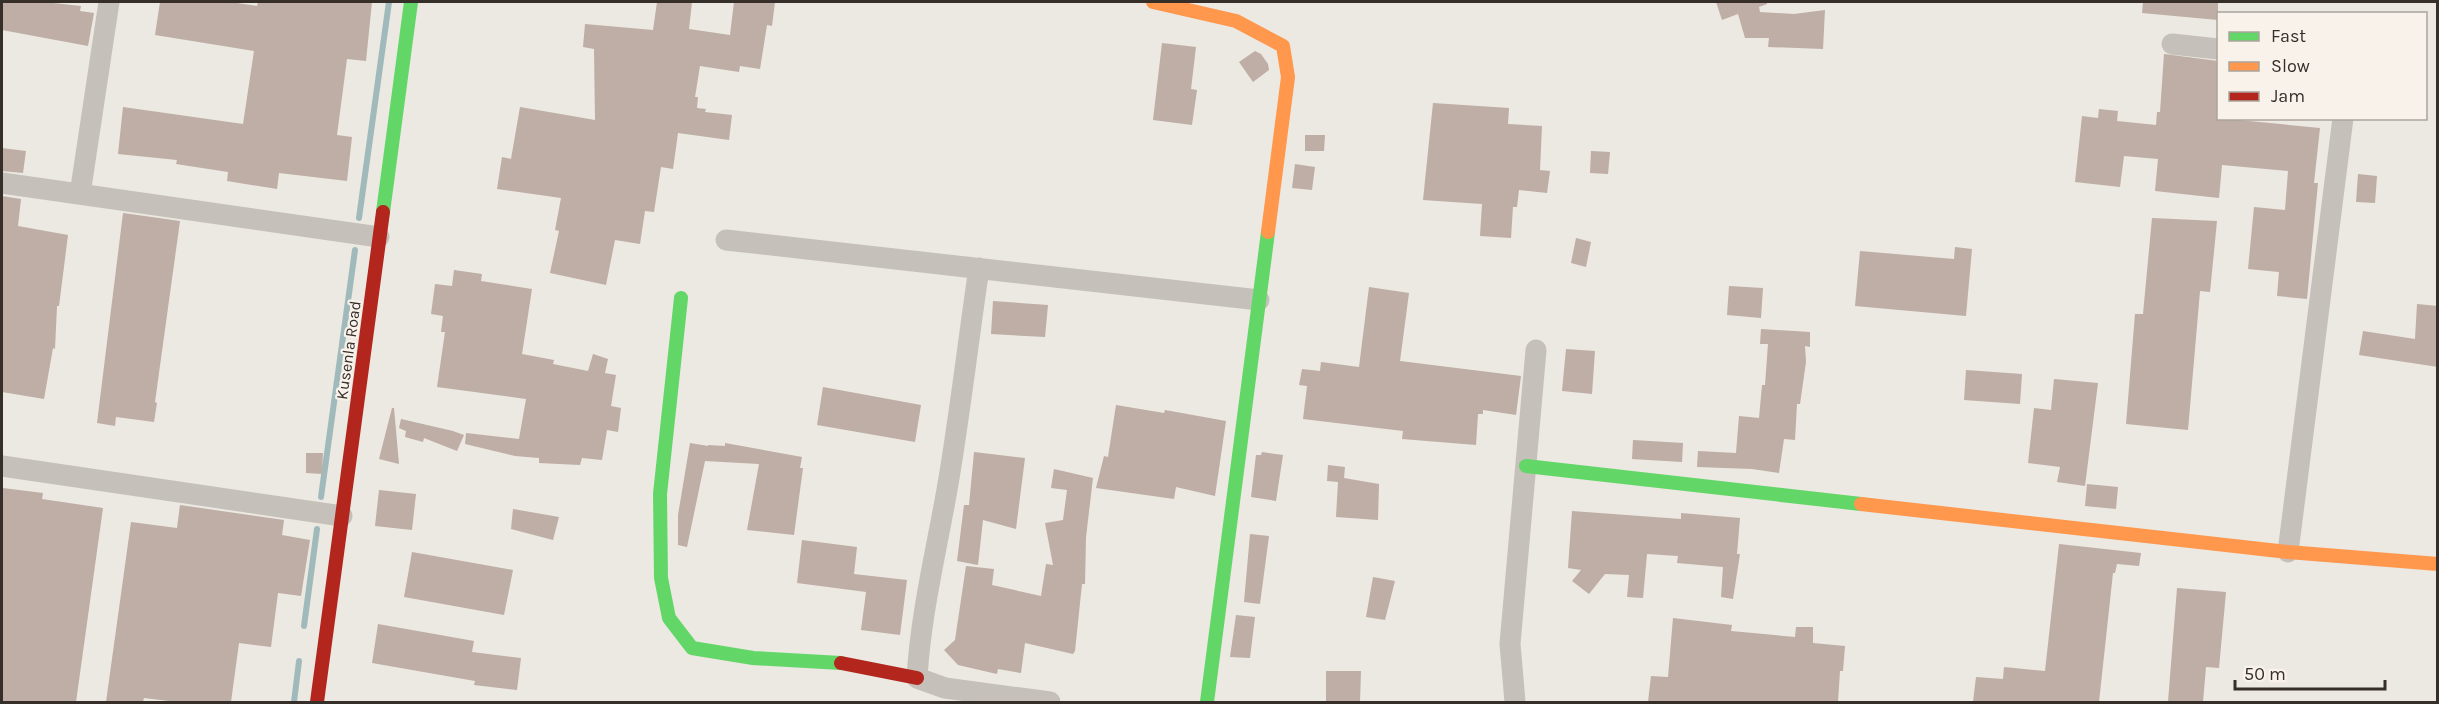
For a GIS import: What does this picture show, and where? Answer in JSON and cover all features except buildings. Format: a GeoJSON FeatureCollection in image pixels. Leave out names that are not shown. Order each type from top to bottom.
{"type":"FeatureCollection","features":[{"type":"Feature","properties":{"kind":"street"},"geometry":{"type":"LineString","coordinates":[[80,194],[109,2]]}},
{"type":"Feature","properties":{"kind":"street","name":"Kusenla Road"},"geometry":{"type":"LineString","coordinates":[[317,702],[411,2]]}},
{"type":"Feature","properties":{"kind":"street"},"geometry":{"type":"LineString","coordinates":[[1153,2],[1236,21],[1283,46],[1288,77],[1207,702]]}},
{"type":"Feature","properties":{"kind":"street"},"geometry":{"type":"LineString","coordinates":[[2172,44],[2217,49]]}},
{"type":"Feature","properties":{"kind":"street"},"geometry":{"type":"LineString","coordinates":[[2288,552],[2343,120]]}},
{"type":"Feature","properties":{"kind":"street"},"geometry":{"type":"LineString","coordinates":[[2,183],[379,237]]}},
{"type":"Feature","properties":{"kind":"street"},"geometry":{"type":"LineString","coordinates":[[726,240],[1259,300]]}},
{"type":"Feature","properties":{"kind":"street"},"geometry":{"type":"LineString","coordinates":[[917,678],[918,654],[950,473],[979,268]]}},
{"type":"Feature","properties":{"kind":"street"},"geometry":{"type":"LineString","coordinates":[[681,298],[660,494],[661,578],[669,618],[692,648],[753,658],[828,661],[917,678],[945,688],[1050,702]]}},
{"type":"Feature","properties":{"kind":"street"},"geometry":{"type":"LineString","coordinates":[[1515,702],[1510,644],[1536,350]]}},
{"type":"Feature","properties":{"kind":"street"},"geometry":{"type":"LineString","coordinates":[[2,466],[342,516]]}},
{"type":"Feature","properties":{"kind":"street"},"geometry":{"type":"LineString","coordinates":[[1526,466],[2288,552],[2438,564]]}},
{"type":"Feature","properties":{"kind":"waterway"},"geometry":{"type":"LineString","coordinates":[[359,218],[389,2]]}},
{"type":"Feature","properties":{"kind":"waterway"},"geometry":{"type":"LineString","coordinates":[[321,497],[355,250]]}},
{"type":"Feature","properties":{"kind":"waterway"},"geometry":{"type":"LineString","coordinates":[[304,626],[317,529]]}},
{"type":"Feature","properties":{"kind":"waterway"},"geometry":{"type":"LineString","coordinates":[[294,702],[299,661]]}},
{"type":"Feature","properties":{"kind":"traffic: fast"},"geometry":{"type":"LineString","coordinates":[[383,212],[411,2]]}},
{"type":"Feature","properties":{"kind":"traffic: fast"},"geometry":{"type":"LineString","coordinates":[[1207,702],[1268,232]]}},
{"type":"Feature","properties":{"kind":"traffic: fast"},"geometry":{"type":"LineString","coordinates":[[681,298],[660,494],[661,578],[669,618],[692,648],[753,658],[841,663]]}},
{"type":"Feature","properties":{"kind":"traffic: fast"},"geometry":{"type":"LineString","coordinates":[[1526,466],[1861,504]]}},
{"type":"Feature","properties":{"kind":"traffic: slow"},"geometry":{"type":"LineString","coordinates":[[1153,2],[1236,21],[1283,46],[1288,77],[1268,232]]}},
{"type":"Feature","properties":{"kind":"traffic: slow"},"geometry":{"type":"LineString","coordinates":[[1861,504],[2288,552],[2438,564]]}},
{"type":"Feature","properties":{"kind":"traffic: jam"},"geometry":{"type":"LineString","coordinates":[[317,702],[383,212]]}},
{"type":"Feature","properties":{"kind":"traffic: jam"},"geometry":{"type":"LineString","coordinates":[[841,663],[917,678]]}}]}
